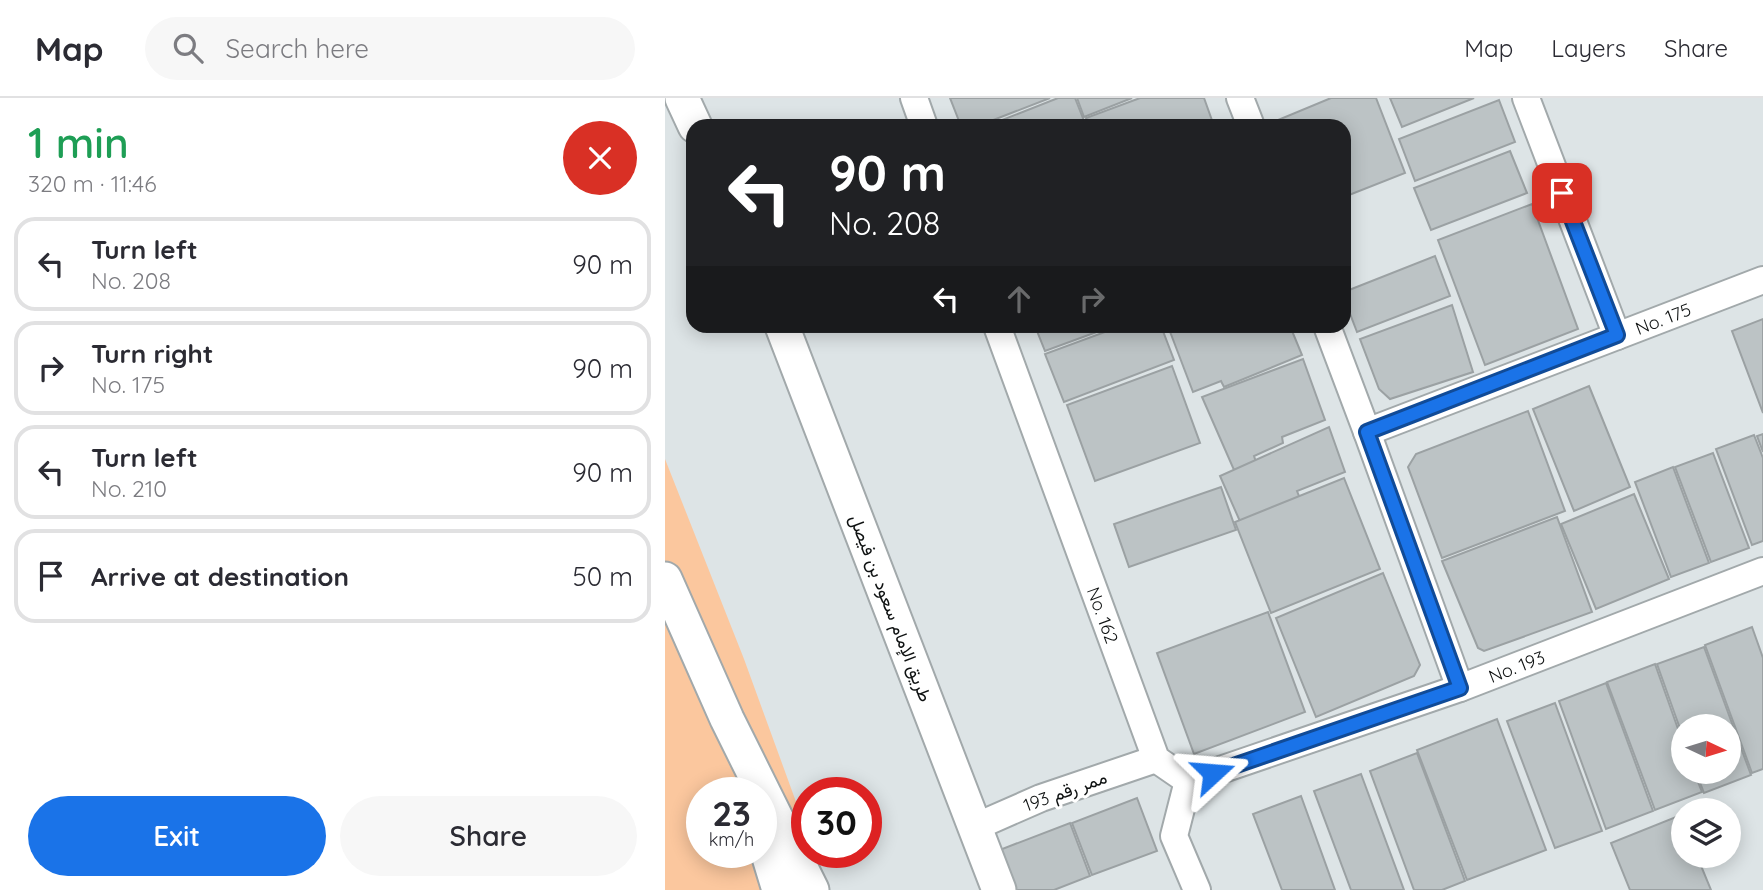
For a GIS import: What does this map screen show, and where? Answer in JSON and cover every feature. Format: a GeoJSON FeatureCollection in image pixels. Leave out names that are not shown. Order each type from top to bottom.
{"type":"FeatureCollection","features":[{"type":"Feature","properties":{"kind":"main road"},"geometry":{"type":"LineString","coordinates":[[683,98],[692,119]]}},
{"type":"Feature","properties":{"kind":"main road","name":"طريق الإمام سعود بن فيصل"},"geometry":{"type":"LineString","coordinates":[[785,333],[999,890]]}},
{"type":"Feature","properties":{"kind":"main road"},"geometry":{"type":"LineString","coordinates":[[665,579],[727,719],[813,890]]}},
{"type":"Feature","properties":{"kind":"main road"},"geometry":{"type":"LineString","coordinates":[[727,719],[745,777]]}},
{"type":"Feature","properties":{"kind":"main road"},"geometry":{"type":"LineString","coordinates":[[772,868],[779,890]]}},
{"type":"Feature","properties":{"kind":"street"},"geometry":{"type":"LineString","coordinates":[[913,98],[921,119]]}},
{"type":"Feature","properties":{"kind":"street"},"geometry":{"type":"LineString","coordinates":[[1240,98],[1248,119]]}},
{"type":"Feature","properties":{"kind":"street"},"geometry":{"type":"LineString","coordinates":[[1526,98],[1617,335]]}},
{"type":"Feature","properties":{"kind":"street","name":"No. 175"},"geometry":{"type":"LineString","coordinates":[[1367,432],[1763,280]]}},
{"type":"Feature","properties":{"kind":"street","name":"No. 162"},"geometry":{"type":"LineString","coordinates":[[1000,333],[1156,759]]}},
{"type":"Feature","properties":{"kind":"street"},"geometry":{"type":"LineString","coordinates":[[1330,333],[1460,688]]}},
{"type":"Feature","properties":{"kind":"street","name":"No. 193"},"geometry":{"type":"LineString","coordinates":[[1188,781],[1460,688],[1763,571]]}},
{"type":"Feature","properties":{"kind":"street"},"geometry":{"type":"LineString","coordinates":[[1156,759],[1188,781],[1174,836],[1196,890]]}},
{"type":"Feature","properties":{"kind":"street","name":"ممر رقم 193"},"geometry":{"type":"LineString","coordinates":[[975,827],[1041,798],[1156,759]]}},
{"type":"Feature","properties":{"kind":"shaded area"},"geometry":{"type":"Polygon","coordinates":[[[665,459],[744,659],[791,788],[791,868],[820,868],[828,890],[665,890],[665,459]]]}},
{"type":"Feature","properties":{"kind":"building"},"geometry":{"type":"Polygon","coordinates":[[[950,98],[1050,98],[996,119],[958,119],[950,98]]]}},
{"type":"Feature","properties":{"kind":"building"},"geometry":{"type":"Polygon","coordinates":[[[1058,98],[1075,98],[1083,119],[1005,119],[1058,98]]]}},
{"type":"Feature","properties":{"kind":"building"},"geometry":{"type":"Polygon","coordinates":[[[1077,98],[1132,98],[1084,117],[1077,98]]]}},
{"type":"Feature","properties":{"kind":"building"},"geometry":{"type":"Polygon","coordinates":[[[1140,98],[1204,98],[1212,119],[1086,119],[1140,98]]]}},
{"type":"Feature","properties":{"kind":"building"},"geometry":{"type":"Polygon","coordinates":[[[1331,98],[1376,98],[1405,173],[1351,194],[1351,119],[1280,119],[1331,98]]]}},
{"type":"Feature","properties":{"kind":"building"},"geometry":{"type":"Polygon","coordinates":[[[1390,98],[1474,98],[1402,127],[1390,98]]]}},
{"type":"Feature","properties":{"kind":"building"},"geometry":{"type":"Polygon","coordinates":[[[1499,100],[1515,142],[1415,181],[1399,139],[1499,100]]]}},
{"type":"Feature","properties":{"kind":"building"},"geometry":{"type":"Polygon","coordinates":[[[1510,151],[1527,193],[1431,230],[1414,188],[1510,151]]]}},
{"type":"Feature","properties":{"kind":"building"},"geometry":{"type":"Polygon","coordinates":[[[1532,204],[1578,329],[1485,365],[1438,240],[1532,204]]]}},
{"type":"Feature","properties":{"kind":"building"},"geometry":{"type":"Polygon","coordinates":[[[1435,256],[1450,296],[1357,332],[1351,316],[1351,289],[1435,256]]]}},
{"type":"Feature","properties":{"kind":"building"},"geometry":{"type":"Polygon","coordinates":[[[1452,305],[1473,372],[1390,399],[1379,389],[1360,339],[1452,305]]]}},
{"type":"Feature","properties":{"kind":"building"},"geometry":{"type":"Polygon","coordinates":[[[1763,319],[1763,413],[1732,331],[1763,319]]]}},
{"type":"Feature","properties":{"kind":"building"},"geometry":{"type":"Polygon","coordinates":[[[1038,333],[1094,333],[1045,351],[1038,333]]]}},
{"type":"Feature","properties":{"kind":"building"},"geometry":{"type":"Polygon","coordinates":[[[1102,333],[1164,333],[1174,360],[1064,402],[1045,354],[1102,333]]]}},
{"type":"Feature","properties":{"kind":"building"},"geometry":{"type":"Polygon","coordinates":[[[1171,333],[1293,333],[1302,355],[1224,387],[1221,381],[1193,392],[1171,333]]]}},
{"type":"Feature","properties":{"kind":"building"},"geometry":{"type":"Polygon","coordinates":[[[1303,359],[1325,420],[1282,437],[1283,443],[1254,456],[1256,462],[1234,470],[1202,397],[1303,359]]]}},
{"type":"Feature","properties":{"kind":"building"},"geometry":{"type":"Polygon","coordinates":[[[1172,366],[1200,443],[1095,481],[1067,405],[1172,366]]]}},
{"type":"Feature","properties":{"kind":"building"},"geometry":{"type":"Polygon","coordinates":[[[1589,386],[1630,487],[1574,511],[1533,409],[1589,386]]]}},
{"type":"Feature","properties":{"kind":"building"},"geometry":{"type":"Polygon","coordinates":[[[1528,411],[1565,511],[1442,558],[1408,467],[1416,454],[1528,411]]]}},
{"type":"Feature","properties":{"kind":"building"},"geometry":{"type":"Polygon","coordinates":[[[1329,427],[1345,472],[1297,491],[1305,511],[1246,535],[1220,476],[1329,427]]]}},
{"type":"Feature","properties":{"kind":"building"},"geometry":{"type":"Polygon","coordinates":[[[1763,434],[1763,452],[1757,436],[1763,434]]]}},
{"type":"Feature","properties":{"kind":"building"},"geometry":{"type":"Polygon","coordinates":[[[1754,435],[1763,458],[1763,541],[1752,545],[1716,449],[1754,435]]]}},
{"type":"Feature","properties":{"kind":"building"},"geometry":{"type":"Polygon","coordinates":[[[1713,453],[1749,548],[1711,562],[1675,467],[1713,453]]]}},
{"type":"Feature","properties":{"kind":"building"},"geometry":{"type":"Polygon","coordinates":[[[1673,467],[1709,563],[1671,577],[1635,482],[1673,467]]]}},
{"type":"Feature","properties":{"kind":"building"},"geometry":{"type":"Polygon","coordinates":[[[1344,478],[1380,569],[1271,613],[1235,522],[1344,478]]]}},
{"type":"Feature","properties":{"kind":"building"},"geometry":{"type":"Polygon","coordinates":[[[1221,487],[1236,530],[1129,567],[1114,524],[1221,487]]]}},
{"type":"Feature","properties":{"kind":"building"},"geometry":{"type":"Polygon","coordinates":[[[1634,494],[1669,579],[1596,609],[1561,524],[1634,494]]]}},
{"type":"Feature","properties":{"kind":"building"},"geometry":{"type":"Polygon","coordinates":[[[1557,517],[1592,612],[1484,651],[1478,648],[1442,561],[1557,517]]]}},
{"type":"Feature","properties":{"kind":"building"},"geometry":{"type":"Polygon","coordinates":[[[1383,573],[1420,665],[1414,676],[1316,717],[1276,618],[1383,573]]]}},
{"type":"Feature","properties":{"kind":"building"},"geometry":{"type":"Polygon","coordinates":[[[1268,612],[1305,712],[1194,754],[1157,653],[1268,612]]]}},
{"type":"Feature","properties":{"kind":"building"},"geometry":{"type":"Polygon","coordinates":[[[1752,627],[1763,658],[1763,769],[1752,773],[1741,743],[1741,714],[1730,714],[1705,645],[1752,627]]]}},
{"type":"Feature","properties":{"kind":"building"},"geometry":{"type":"Polygon","coordinates":[[[1704,647],[1729,714],[1675,714],[1657,664],[1704,647]]]}},
{"type":"Feature","properties":{"kind":"building"},"geometry":{"type":"Polygon","coordinates":[[[1655,664],[1673,714],[1671,784],[1699,784],[1702,792],[1686,798],[1671,798],[1671,804],[1655,810],[1607,682],[1655,664]]]}},
{"type":"Feature","properties":{"kind":"building"},"geometry":{"type":"Polygon","coordinates":[[[1606,683],[1653,811],[1606,829],[1559,701],[1606,683]]]}},
{"type":"Feature","properties":{"kind":"building"},"geometry":{"type":"Polygon","coordinates":[[[1555,703],[1602,831],[1555,848],[1507,721],[1555,703]]]}},
{"type":"Feature","properties":{"kind":"building"},"geometry":{"type":"Polygon","coordinates":[[[1497,719],[1546,850],[1467,880],[1417,750],[1497,719]]]}},
{"type":"Feature","properties":{"kind":"building"},"geometry":{"type":"Polygon","coordinates":[[[1741,748],[1751,775],[1741,779],[1741,748]]]}},
{"type":"Feature","properties":{"kind":"building"},"geometry":{"type":"Polygon","coordinates":[[[1417,753],[1465,881],[1442,890],[1414,890],[1370,771],[1417,753]]]}},
{"type":"Feature","properties":{"kind":"building"},"geometry":{"type":"Polygon","coordinates":[[[1361,774],[1404,890],[1351,890],[1314,791],[1361,774]]]}},
{"type":"Feature","properties":{"kind":"building"},"geometry":{"type":"Polygon","coordinates":[[[1701,784],[1728,784],[1704,793],[1701,784]]]}},
{"type":"Feature","properties":{"kind":"building"},"geometry":{"type":"Polygon","coordinates":[[[1301,796],[1335,890],[1282,890],[1253,814],[1301,796]]]}},
{"type":"Feature","properties":{"kind":"building"},"geometry":{"type":"Polygon","coordinates":[[[1137,798],[1157,851],[1092,875],[1072,823],[1137,798]]]}},
{"type":"Feature","properties":{"kind":"building"},"geometry":{"type":"Polygon","coordinates":[[[1671,819],[1671,868],[1702,868],[1711,890],[1630,890],[1611,843],[1671,819]]]}},
{"type":"Feature","properties":{"kind":"building"},"geometry":{"type":"Polygon","coordinates":[[[1070,823],[1090,876],[1054,890],[1012,890],[997,851],[1070,823]]]}},
{"type":"Feature","properties":{"kind":"route"},"geometry":{"type":"LineString","coordinates":[[1213,773],[1460,688],[1367,432],[1617,335],[1562,193]]}}]}
